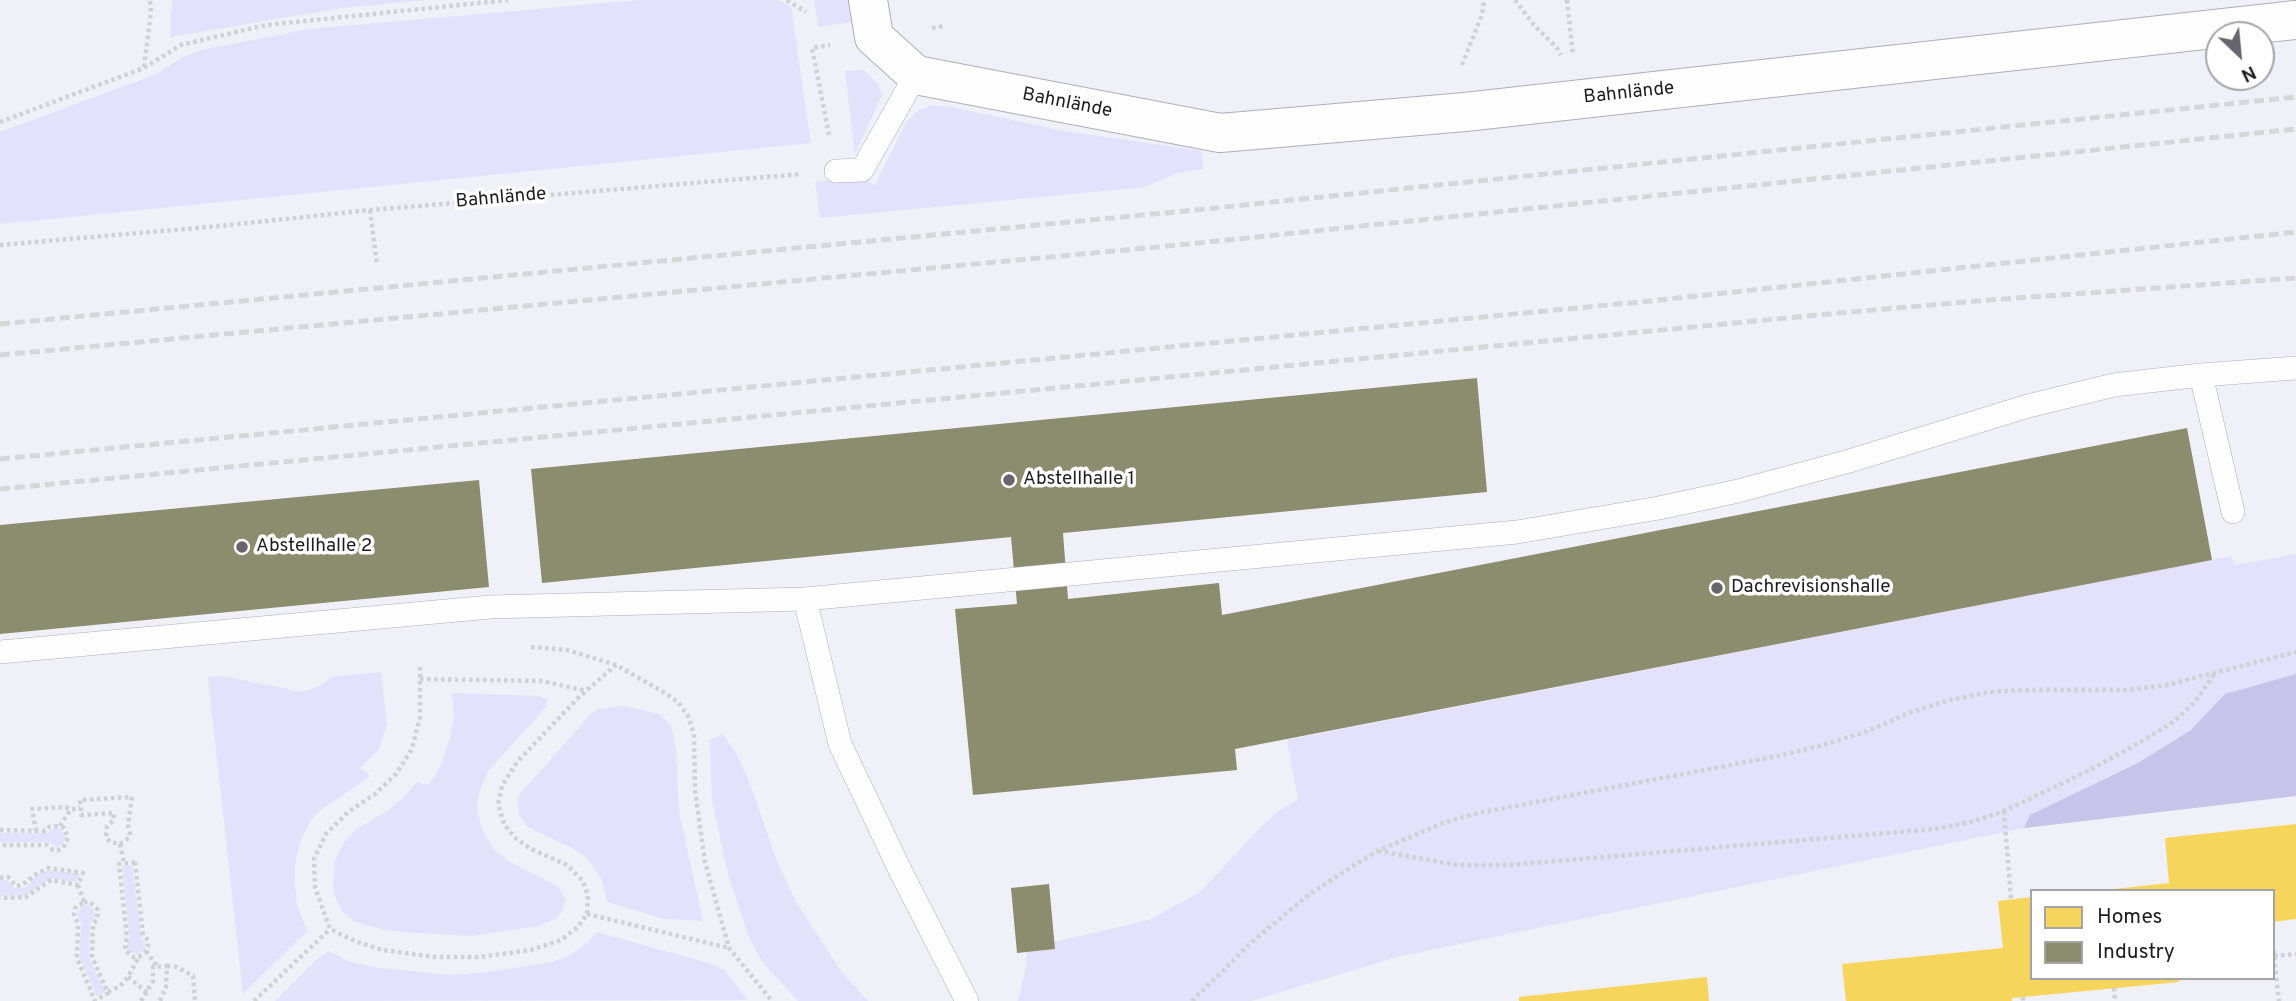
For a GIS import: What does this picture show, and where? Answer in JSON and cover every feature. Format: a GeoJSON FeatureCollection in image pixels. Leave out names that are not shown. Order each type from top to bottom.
{"type":"FeatureCollection","features":[{"type":"Feature","properties":{"kind":"street"},"geometry":{"type":"LineString","coordinates":[[868,0],[874,37],[916,75]]}},
{"type":"Feature","properties":{"kind":"street","name":"Bahnlände"},"geometry":{"type":"LineString","coordinates":[[916,75],[1220,133],[1465,112],[2296,20]]}},
{"type":"Feature","properties":{"kind":"lane"},"geometry":{"type":"LineString","coordinates":[[836,171],[862,170],[916,75]]}},
{"type":"Feature","properties":{"kind":"lane"},"geometry":{"type":"LineString","coordinates":[[0,652],[491,607],[805,599],[1517,532],[1738,491],[1846,462],[2028,405],[2114,385],[2296,368]]}},
{"type":"Feature","properties":{"kind":"lane"},"geometry":{"type":"LineString","coordinates":[[2201,375],[2233,512]]}},
{"type":"Feature","properties":{"kind":"lane"},"geometry":{"type":"LineString","coordinates":[[805,599],[840,744],[967,1001]]}},
{"type":"Feature","properties":{"kind":"path"},"geometry":{"type":"LineString","coordinates":[[144,68],[151,12],[149,0]]}},
{"type":"Feature","properties":{"kind":"path"},"geometry":{"type":"LineString","coordinates":[[0,122],[144,68],[181,45],[265,25],[508,0]]}},
{"type":"Feature","properties":{"kind":"path"},"geometry":{"type":"LineString","coordinates":[[787,0],[806,12]]}},
{"type":"Feature","properties":{"kind":"path"},"geometry":{"type":"LineString","coordinates":[[1459,74],[1482,15],[1484,0]]}},
{"type":"Feature","properties":{"kind":"path"},"geometry":{"type":"LineString","coordinates":[[1515,0],[1534,25],[1557,48],[1566,65]]}},
{"type":"Feature","properties":{"kind":"path"},"geometry":{"type":"LineString","coordinates":[[1567,0],[1573,65]]}},
{"type":"Feature","properties":{"kind":"path"},"geometry":{"type":"LineString","coordinates":[[836,171],[812,48],[874,37]]}},
{"type":"Feature","properties":{"kind":"path","name":"Bahnlände"},"geometry":{"type":"LineString","coordinates":[[0,245],[370,210],[836,171]]}},
{"type":"Feature","properties":{"kind":"path"},"geometry":{"type":"LineString","coordinates":[[370,210],[377,265]]}},
{"type":"Feature","properties":{"kind":"path"},"geometry":{"type":"LineString","coordinates":[[520,647],[567,650],[616,665],[678,702],[688,716],[694,734],[695,790],[705,862],[729,948],[772,1001]]}},
{"type":"Feature","properties":{"kind":"path"},"geometry":{"type":"LineString","coordinates":[[1192,1001],[1253,941],[1311,893],[1377,851],[1443,822],[1778,756],[1865,732],[1912,712],[1950,700],[1989,692],[2126,690],[2167,685],[2296,652]]}},
{"type":"Feature","properties":{"kind":"path"},"geometry":{"type":"LineString","coordinates":[[420,667],[419,717],[412,750],[396,774],[375,794],[348,812],[326,834],[314,859],[315,887],[330,929],[357,942],[383,950],[435,957],[480,957],[531,950],[561,940],[578,927],[587,914],[587,895],[582,880],[567,865],[531,849],[514,837],[504,824],[498,804],[502,786],[517,762],[579,697],[616,665]]}},
{"type":"Feature","properties":{"kind":"path"},"geometry":{"type":"LineString","coordinates":[[1377,851],[1457,865],[1509,865],[1935,829],[1970,822],[2004,811],[2088,771],[2164,728],[2194,702],[2214,673]]}},
{"type":"Feature","properties":{"kind":"path"},"geometry":{"type":"LineString","coordinates":[[421,679],[541,681],[588,691]]}},
{"type":"Feature","properties":{"kind":"path"},"geometry":{"type":"LineString","coordinates":[[132,797],[129,838],[120,844],[110,842],[106,837],[107,826],[113,821],[114,813],[80,816],[80,808],[80,800],[132,797]]}},
{"type":"Feature","properties":{"kind":"path"},"geometry":{"type":"LineString","coordinates":[[36,831],[32,809],[80,808]]}},
{"type":"Feature","properties":{"kind":"path"},"geometry":{"type":"LineString","coordinates":[[0,830],[36,831],[60,826],[70,810]]}},
{"type":"Feature","properties":{"kind":"path"},"geometry":{"type":"LineString","coordinates":[[2004,811],[2011,899]]}},
{"type":"Feature","properties":{"kind":"path"},"geometry":{"type":"LineString","coordinates":[[0,845],[47,845],[58,850],[63,848],[68,838],[64,828],[60,826]]}},
{"type":"Feature","properties":{"kind":"path"},"geometry":{"type":"LineString","coordinates":[[120,844],[124,864]]}},
{"type":"Feature","properties":{"kind":"path"},"geometry":{"type":"LineString","coordinates":[[108,992],[92,957],[93,924],[97,920],[97,909],[90,902],[84,902],[75,908],[74,914],[78,924],[77,958],[96,1001],[120,986],[128,977],[139,957],[146,951],[148,940],[143,935],[135,862],[119,864],[127,937],[125,950],[133,957],[139,957]]}},
{"type":"Feature","properties":{"kind":"path"},"geometry":{"type":"LineString","coordinates":[[0,878],[8,877],[16,886],[22,886],[40,871],[56,868],[83,873],[78,885],[84,902]]}},
{"type":"Feature","properties":{"kind":"path"},"geometry":{"type":"LineString","coordinates":[[0,898],[26,897],[51,880],[78,885]]}},
{"type":"Feature","properties":{"kind":"path"},"geometry":{"type":"LineString","coordinates":[[587,914],[729,948]]}},
{"type":"Feature","properties":{"kind":"path"},"geometry":{"type":"LineString","coordinates":[[254,1001],[330,929]]}},
{"type":"Feature","properties":{"kind":"path"},"geometry":{"type":"LineString","coordinates":[[146,951],[157,966]]}},
{"type":"Feature","properties":{"kind":"path"},"geometry":{"type":"LineString","coordinates":[[2275,956],[2296,954]]}},
{"type":"Feature","properties":{"kind":"path"},"geometry":{"type":"LineString","coordinates":[[2275,965],[2279,1001]]}},
{"type":"Feature","properties":{"kind":"path"},"geometry":{"type":"LineString","coordinates":[[160,1001],[166,987],[167,966]]}},
{"type":"Feature","properties":{"kind":"path"},"geometry":{"type":"LineString","coordinates":[[141,1001],[153,981],[153,967],[167,966],[177,967],[193,976],[195,1001]]}},
{"type":"Feature","properties":{"kind":"path"},"geometry":{"type":"LineString","coordinates":[[128,977],[148,993]]}},
{"type":"Feature","properties":{"kind":"path"},"geometry":{"type":"LineString","coordinates":[[2114,988],[2115,1001]]}},
{"type":"Feature","properties":{"kind":"shaded area"},"geometry":{"type":"Polygon","coordinates":[[[172,0],[429,0],[342,8],[170,37],[172,0]]]}},
{"type":"Feature","properties":{"kind":"shaded area"},"geometry":{"type":"Polygon","coordinates":[[[639,0],[778,0],[791,7],[811,143],[0,224],[0,132],[157,74],[181,58],[201,50],[309,29],[639,0]]]}},
{"type":"Feature","properties":{"kind":"shaded area"},"geometry":{"type":"Polygon","coordinates":[[[814,0],[850,0],[853,22],[818,27],[814,0]]]}},
{"type":"Feature","properties":{"kind":"shaded area"},"geometry":{"type":"Polygon","coordinates":[[[864,70],[878,84],[882,95],[855,154],[845,71],[864,70]]]}},
{"type":"Feature","properties":{"kind":"shaded area"},"geometry":{"type":"Polygon","coordinates":[[[931,105],[1064,131],[1202,151],[1203,169],[1177,173],[1145,187],[820,218],[815,182],[858,177],[875,185],[907,121],[918,111],[931,105]]]}},
{"type":"Feature","properties":{"kind":"shaded area"},"geometry":{"type":"Polygon","coordinates":[[[2296,554],[2296,796],[2024,828],[1397,957],[1251,1001],[1018,1001],[1027,952],[1054,949],[1054,942],[1149,920],[1200,892],[1278,811],[1298,800],[1287,740],[2232,556],[2234,565],[2296,554]]]}},
{"type":"Feature","properties":{"kind":"shaded area"},"geometry":{"type":"Polygon","coordinates":[[[381,672],[387,724],[379,749],[360,768],[370,776],[319,811],[301,839],[295,864],[295,886],[297,905],[307,931],[243,994],[208,677],[223,676],[303,692],[321,685],[331,677],[381,672]]]}},
{"type":"Feature","properties":{"kind":"shaded area"},"geometry":{"type":"Polygon","coordinates":[[[2296,674],[2296,796],[2024,828],[2030,815],[2138,763],[2191,730],[2225,694],[2296,674]]]}},
{"type":"Feature","properties":{"kind":"shaded area"},"geometry":{"type":"Polygon","coordinates":[[[454,693],[539,696],[547,699],[546,707],[488,771],[478,796],[478,814],[483,831],[495,851],[510,862],[557,886],[565,901],[563,910],[557,918],[539,926],[471,936],[385,930],[355,922],[342,911],[335,897],[335,860],[345,841],[357,829],[387,811],[417,782],[427,785],[430,783],[440,767],[450,738],[454,717],[454,693]]]}},
{"type":"Feature","properties":{"kind":"shaded area"},"geometry":{"type":"Polygon","coordinates":[[[624,706],[659,714],[671,725],[676,748],[679,812],[703,921],[665,919],[607,902],[601,878],[586,857],[528,827],[519,815],[520,794],[591,714],[598,709],[624,706]]]}},
{"type":"Feature","properties":{"kind":"shaded area"},"geometry":{"type":"Polygon","coordinates":[[[723,734],[737,755],[750,783],[776,859],[796,902],[841,971],[868,1001],[798,1001],[764,964],[750,940],[728,874],[712,800],[710,740],[723,734]]]}},
{"type":"Feature","properties":{"kind":"shaded area"},"geometry":{"type":"Polygon","coordinates":[[[54,828],[61,830],[65,838],[57,847],[48,842],[0,842],[0,833],[48,833],[54,828]]]}},
{"type":"Feature","properties":{"kind":"shaded area"},"geometry":{"type":"Polygon","coordinates":[[[132,865],[141,937],[146,945],[138,954],[130,952],[127,945],[130,938],[122,866],[132,865]]]}},
{"type":"Feature","properties":{"kind":"shaded area"},"geometry":{"type":"Polygon","coordinates":[[[49,870],[80,874],[76,882],[51,878],[26,895],[0,896],[0,880],[7,880],[14,888],[22,888],[36,876],[49,870]]]}},
{"type":"Feature","properties":{"kind":"shaded area"},"geometry":{"type":"Polygon","coordinates":[[[80,907],[92,907],[95,915],[90,922],[89,958],[105,992],[97,996],[80,958],[81,922],[77,914],[80,907]]]}},
{"type":"Feature","properties":{"kind":"shaded area"},"geometry":{"type":"Polygon","coordinates":[[[597,932],[715,965],[724,970],[748,1000],[275,1001],[318,958],[329,951],[348,961],[372,967],[450,975],[552,962],[585,945],[597,932]]]}},
{"type":"Feature","properties":{"kind":"building: Homes"},"geometry":{"type":"Polygon","coordinates":[[[2296,824],[2296,919],[2275,922],[2275,889],[2114,889],[2169,883],[2165,838],[2296,824]]]}},
{"type":"Feature","properties":{"kind":"building: Homes"},"geometry":{"type":"Polygon","coordinates":[[[2030,897],[2030,980],[2179,982],[2012,998],[2012,1001],[1846,1001],[1842,964],[2003,948],[1998,901],[2030,897]]]}},
{"type":"Feature","properties":{"kind":"building: Homes"},"geometry":{"type":"Polygon","coordinates":[[[1707,977],[1709,1001],[1519,1001],[1519,997],[1707,977]]]}},
{"type":"Feature","properties":{"kind":"building: Industry"},"geometry":{"type":"Polygon","coordinates":[[[1477,378],[1487,492],[1063,533],[1068,599],[1219,583],[1222,615],[2187,428],[2212,560],[1235,749],[1237,770],[973,795],[955,609],[1017,604],[1011,537],[542,583],[531,469],[1477,378]]]}},
{"type":"Feature","properties":{"kind":"building: Industry","name":"Abstellhalle 2"},"geometry":{"type":"Polygon","coordinates":[[[479,480],[489,587],[0,634],[0,525],[479,480]]]}},
{"type":"Feature","properties":{"kind":"building: Industry"},"geometry":{"type":"Polygon","coordinates":[[[1049,884],[1055,949],[1017,953],[1011,888],[1049,884]]]}},
{"type":"Feature","properties":{"kind":"railway"},"geometry":{"type":"LineString","coordinates":[[0,324],[1185,211],[2296,97]]}},
{"type":"Feature","properties":{"kind":"railway"},"geometry":{"type":"LineString","coordinates":[[0,355],[1189,244],[2296,129]]}},
{"type":"Feature","properties":{"kind":"railway"},"geometry":{"type":"LineString","coordinates":[[0,459],[1650,301],[2296,232]]}},
{"type":"Feature","properties":{"kind":"railway"},"geometry":{"type":"LineString","coordinates":[[0,489],[1839,313],[2296,278]]}},
{"type":"Feature","properties":{"kind":"place","name":"Abstellhalle 1"},"geometry":{"type":"Point","coordinates":[1009,480]}},
{"type":"Feature","properties":{"kind":"place","name":"Abstellhalle 2"},"geometry":{"type":"Point","coordinates":[242,547]}},
{"type":"Feature","properties":{"kind":"place","name":"Dachrevisionshalle"},"geometry":{"type":"Point","coordinates":[1717,588]}}]}
